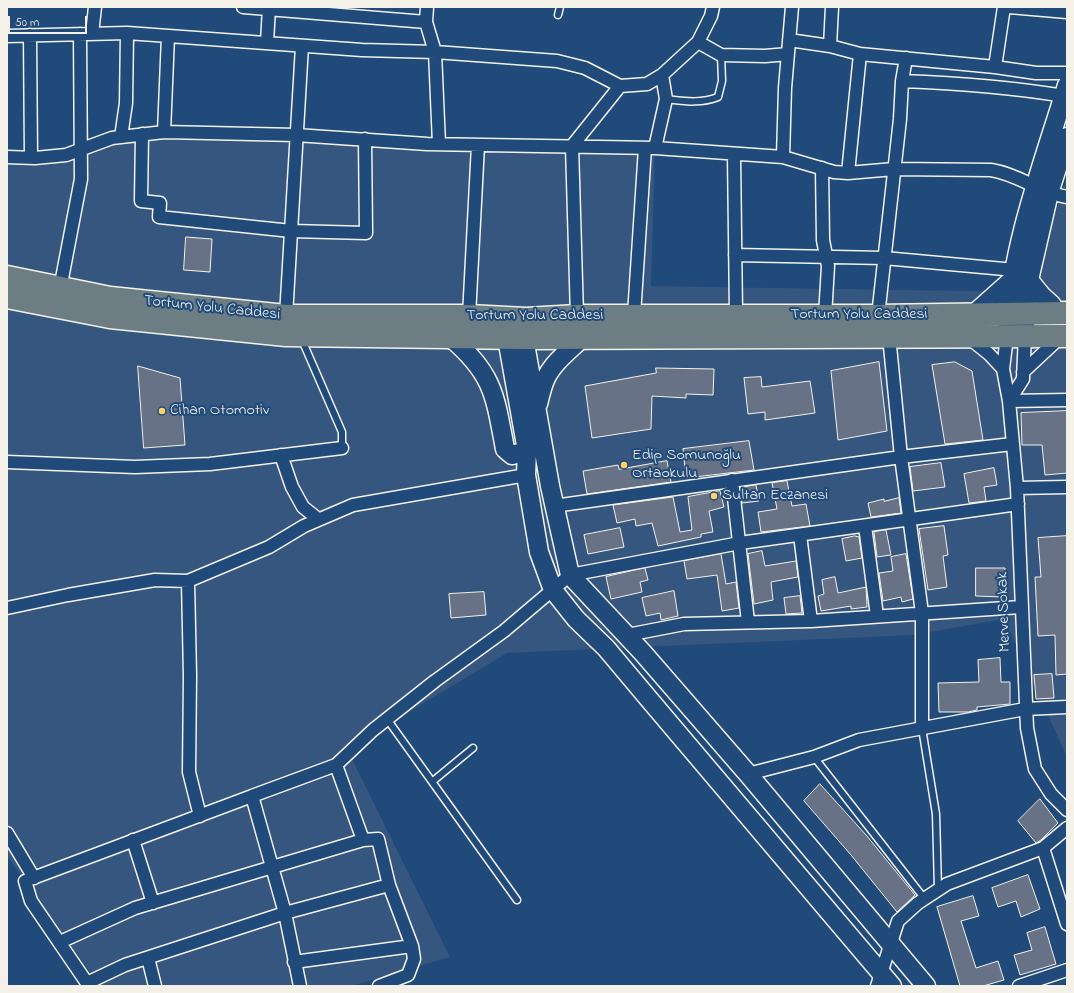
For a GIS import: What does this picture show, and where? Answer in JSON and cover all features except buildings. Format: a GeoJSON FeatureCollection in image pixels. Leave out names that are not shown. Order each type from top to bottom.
{"type":"FeatureCollection","features":[{"type":"Feature","properties":{"kind":"highway","name":"Tortum Yolu Caddesi"},"geometry":{"type":"LineString","coordinates":[[7,277],[110,298],[286,316],[469,316],[516,328],[583,337],[1062,336]]}},
{"type":"Feature","properties":{"kind":"highway","name":"Tortum Yolu Caddesi"},"geometry":{"type":"LineString","coordinates":[[7,297],[110,317],[300,335],[450,337],[516,328],[577,316],[878,316],[1062,313]]}},
{"type":"Feature","properties":{"kind":"main road"},"geometry":{"type":"LineString","coordinates":[[1016,336],[1019,276],[1063,115],[1065,90]]}},
{"type":"Feature","properties":{"kind":"main road"},"geometry":{"type":"LineString","coordinates":[[1042,190],[1067,137]]}},
{"type":"Feature","properties":{"kind":"main road"},"geometry":{"type":"LineString","coordinates":[[1019,276],[1062,313]]}},
{"type":"Feature","properties":{"kind":"main road"},"geometry":{"type":"LineString","coordinates":[[975,314],[1019,276]]}},
{"type":"Feature","properties":{"kind":"main road"},"geometry":{"type":"LineString","coordinates":[[516,328],[537,409],[539,552],[553,590],[576,619],[606,648],[648,698],[878,979],[892,986]]}},
{"type":"Feature","properties":{"kind":"main road"},"geometry":{"type":"LineString","coordinates":[[516,328],[527,451],[554,506],[570,575],[626,635],[748,774],[926,986]]}},
{"type":"Feature","properties":{"kind":"main road"},"geometry":{"type":"LineString","coordinates":[[450,337],[467,351],[494,392],[505,449],[508,454],[512,455],[527,451]]}},
{"type":"Feature","properties":{"kind":"main road"},"geometry":{"type":"LineString","coordinates":[[537,409],[545,380],[557,361],[583,337]]}},
{"type":"Feature","properties":{"kind":"street"},"geometry":{"type":"LineString","coordinates":[[92,34],[95,7]]}},
{"type":"Feature","properties":{"kind":"street"},"geometry":{"type":"LineString","coordinates":[[243,7],[426,22]]}},
{"type":"Feature","properties":{"kind":"street"},"geometry":{"type":"LineString","coordinates":[[427,7],[426,22],[435,52],[439,144]]}},
{"type":"Feature","properties":{"kind":"street"},"geometry":{"type":"LineString","coordinates":[[7,36],[127,33],[302,46],[435,52],[557,61],[585,68],[620,86],[647,84],[662,75],[698,42],[711,16],[713,7]]}},
{"type":"Feature","properties":{"kind":"street"},"geometry":{"type":"LineString","coordinates":[[783,156],[785,88],[792,7]]}},
{"type":"Feature","properties":{"kind":"street"},"geometry":{"type":"LineString","coordinates":[[830,46],[832,7]]}},
{"type":"Feature","properties":{"kind":"street"},"geometry":{"type":"LineString","coordinates":[[995,67],[1004,7]]}},
{"type":"Feature","properties":{"kind":"street"},"geometry":{"type":"LineString","coordinates":[[1009,7],[1067,12]]}},
{"type":"Feature","properties":{"kind":"street"},"geometry":{"type":"LineString","coordinates":[[267,43],[269,8]]}},
{"type":"Feature","properties":{"kind":"street"},"geometry":{"type":"LineString","coordinates":[[121,137],[126,103],[127,33]]}},
{"type":"Feature","properties":{"kind":"street"},"geometry":{"type":"LineString","coordinates":[[60,289],[81,179],[80,34]]}},
{"type":"Feature","properties":{"kind":"street"},"geometry":{"type":"LineString","coordinates":[[30,35],[31,158]]}},
{"type":"Feature","properties":{"kind":"street"},"geometry":{"type":"LineString","coordinates":[[164,132],[168,36]]}},
{"type":"Feature","properties":{"kind":"street"},"geometry":{"type":"LineString","coordinates":[[789,40],[830,46],[860,54],[995,67],[1036,73],[1067,73]]}},
{"type":"Feature","properties":{"kind":"street"},"geometry":{"type":"LineString","coordinates":[[698,42],[721,55],[765,56],[788,54]]}},
{"type":"Feature","properties":{"kind":"street"},"geometry":{"type":"LineString","coordinates":[[286,316],[302,46]]}},
{"type":"Feature","properties":{"kind":"street"},"geometry":{"type":"LineString","coordinates":[[848,173],[860,54]]}},
{"type":"Feature","properties":{"kind":"street"},"geometry":{"type":"LineString","coordinates":[[878,316],[900,119],[902,81],[906,58]]}},
{"type":"Feature","properties":{"kind":"street"},"geometry":{"type":"LineString","coordinates":[[634,315],[650,148],[666,99],[662,75]]}},
{"type":"Feature","properties":{"kind":"street"},"geometry":{"type":"LineString","coordinates":[[902,81],[1028,90],[1065,90]]}},
{"type":"Feature","properties":{"kind":"street"},"geometry":{"type":"LineString","coordinates":[[577,316],[572,146],[620,86]]}},
{"type":"Feature","properties":{"kind":"street"},"geometry":{"type":"LineString","coordinates":[[7,157],[31,158],[66,155],[112,138],[164,132],[296,135],[439,144],[650,148],[783,156],[822,168],[848,173],[894,169],[992,170],[1013,176],[1042,190],[1067,197]]}},
{"type":"Feature","properties":{"kind":"street"},"geometry":{"type":"LineString","coordinates":[[142,134],[141,201],[160,203],[159,217],[291,231],[366,233],[364,139]]}},
{"type":"Feature","properties":{"kind":"street"},"geometry":{"type":"LineString","coordinates":[[469,316],[478,145]]}},
{"type":"Feature","properties":{"kind":"street"},"geometry":{"type":"LineString","coordinates":[[734,154],[736,315]]}},
{"type":"Feature","properties":{"kind":"street"},"geometry":{"type":"LineString","coordinates":[[822,168],[823,240],[828,266],[825,316]]}},
{"type":"Feature","properties":{"kind":"street"},"geometry":{"type":"LineString","coordinates":[[735,255],[884,258],[1019,276]]}},
{"type":"Feature","properties":{"kind":"street"},"geometry":{"type":"LineString","coordinates":[[889,336],[901,457],[911,520],[922,613],[922,728]]}},
{"type":"Feature","properties":{"kind":"street"},"geometry":{"type":"LineString","coordinates":[[1009,401],[1023,379],[1016,336]]}},
{"type":"Feature","properties":{"kind":"street","name":"Merve Sokak"},"geometry":{"type":"LineString","coordinates":[[1016,336],[1003,369],[1009,401],[1018,504],[1025,709],[1030,748],[1035,769],[1051,794],[1067,810]]}},
{"type":"Feature","properties":{"kind":"street"},"geometry":{"type":"LineString","coordinates":[[1023,372],[1062,336]]}},
{"type":"Feature","properties":{"kind":"street"},"geometry":{"type":"LineString","coordinates":[[968,337],[989,354],[1003,369]]}},
{"type":"Feature","properties":{"kind":"street"},"geometry":{"type":"LineString","coordinates":[[1009,401],[1067,400]]}},
{"type":"Feature","properties":{"kind":"street"},"geometry":{"type":"LineString","coordinates":[[554,506],[901,457],[1012,444]]}},
{"type":"Feature","properties":{"kind":"street"},"geometry":{"type":"LineString","coordinates":[[7,462],[135,467],[210,464],[342,448]]}},
{"type":"Feature","properties":{"kind":"street"},"geometry":{"type":"LineString","coordinates":[[281,455],[292,487],[303,507],[318,519]]}},
{"type":"Feature","properties":{"kind":"street"},"geometry":{"type":"LineString","coordinates":[[7,608],[68,595],[155,580],[188,581],[270,547],[304,526],[353,505],[466,486],[537,472]]}},
{"type":"Feature","properties":{"kind":"street"},"geometry":{"type":"LineString","coordinates":[[732,480],[748,622]]}},
{"type":"Feature","properties":{"kind":"street"},"geometry":{"type":"LineString","coordinates":[[1016,488],[1067,487]]}},
{"type":"Feature","properties":{"kind":"street"},"geometry":{"type":"LineString","coordinates":[[389,885],[286,913],[125,965],[87,983],[31,901],[25,882],[133,840],[336,765],[387,719],[435,681],[504,631],[570,575],[740,543],[1018,504]]}},
{"type":"Feature","properties":{"kind":"street"},"geometry":{"type":"LineString","coordinates":[[865,526],[877,616]]}},
{"type":"Feature","properties":{"kind":"street"},"geometry":{"type":"LineString","coordinates":[[800,535],[811,621]]}},
{"type":"Feature","properties":{"kind":"street"},"geometry":{"type":"LineString","coordinates":[[188,581],[190,676],[189,772],[200,816]]}},
{"type":"Feature","properties":{"kind":"street"},"geometry":{"type":"LineString","coordinates":[[626,635],[684,624],[811,621],[1021,608]]}},
{"type":"Feature","properties":{"kind":"street"},"geometry":{"type":"LineString","coordinates":[[748,774],[814,757],[859,740],[1025,709],[1067,707]]}},
{"type":"Feature","properties":{"kind":"street"},"geometry":{"type":"LineString","coordinates":[[336,765],[363,840]]}},
{"type":"Feature","properties":{"kind":"street"},"geometry":{"type":"LineString","coordinates":[[252,796],[271,867],[286,913],[294,962],[300,986]]}},
{"type":"Feature","properties":{"kind":"street"},"geometry":{"type":"LineString","coordinates":[[878,979],[898,921],[924,898],[947,884],[1043,848],[1067,828]]}},
{"type":"Feature","properties":{"kind":"street"},"geometry":{"type":"LineString","coordinates":[[7,833],[34,878]]}},
{"type":"Feature","properties":{"kind":"street"},"geometry":{"type":"LineString","coordinates":[[60,942],[135,908],[363,840],[378,839],[389,885],[412,946],[414,959],[408,975],[379,986]]}},
{"type":"Feature","properties":{"kind":"street"},"geometry":{"type":"LineString","coordinates":[[133,840],[153,903]]}},
{"type":"Feature","properties":{"kind":"street"},"geometry":{"type":"LineString","coordinates":[[1043,848],[1067,924]]}},
{"type":"Feature","properties":{"kind":"street"},"geometry":{"type":"LineString","coordinates":[[294,962],[412,946]]}},
{"type":"Feature","properties":{"kind":"street"},"geometry":{"type":"LineString","coordinates":[[148,958],[155,986]]}},
{"type":"Feature","properties":{"kind":"street"},"geometry":{"type":"LineString","coordinates":[[1019,986],[1067,970]]}},
{"type":"Feature","properties":{"kind":"lane"},"geometry":{"type":"LineString","coordinates":[[558,15],[560,7]]}},
{"type":"Feature","properties":{"kind":"lane"},"geometry":{"type":"LineString","coordinates":[[666,99],[688,102],[705,102],[718,98],[722,81],[721,55]]}},
{"type":"Feature","properties":{"kind":"lane"},"geometry":{"type":"LineString","coordinates":[[300,335],[342,432],[342,448]]}},
{"type":"Feature","properties":{"kind":"lane"},"geometry":{"type":"LineString","coordinates":[[387,719],[517,900]]}},
{"type":"Feature","properties":{"kind":"lane"},"geometry":{"type":"LineString","coordinates":[[922,728],[936,814],[938,889]]}},
{"type":"Feature","properties":{"kind":"lane"},"geometry":{"type":"LineString","coordinates":[[433,781],[473,748]]}},
{"type":"Feature","properties":{"kind":"lane"},"geometry":{"type":"LineString","coordinates":[[814,757],[924,898]]}},
{"type":"Feature","properties":{"kind":"shaded area"},"geometry":{"type":"Polygon","coordinates":[[[148,136],[655,148],[651,286],[1029,292],[1067,178],[1067,757],[1004,619],[914,635],[507,653],[347,749],[450,957],[351,986],[100,986],[7,856],[7,151],[62,158],[148,136]]]}},
{"type":"Feature","properties":{"kind":"place","name":"Cihan Otomotiv"},"geometry":{"type":"Point","coordinates":[162,411]}},
{"type":"Feature","properties":{"kind":"place","name":"Edip Somunoğlu Ortaokulu"},"geometry":{"type":"Point","coordinates":[624,465]}},
{"type":"Feature","properties":{"kind":"place","name":"Sultan Eczanesi"},"geometry":{"type":"Point","coordinates":[714,496]}}]}
